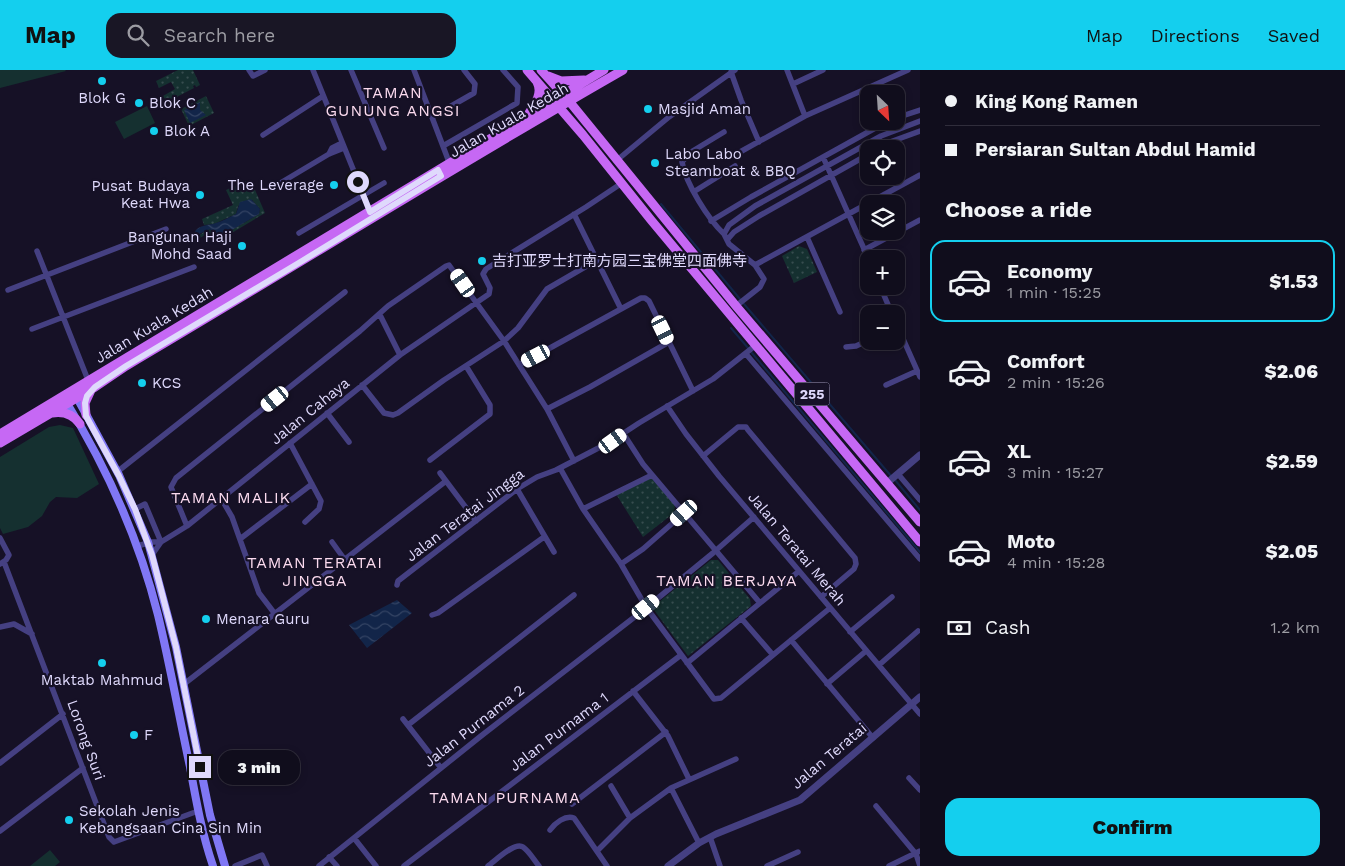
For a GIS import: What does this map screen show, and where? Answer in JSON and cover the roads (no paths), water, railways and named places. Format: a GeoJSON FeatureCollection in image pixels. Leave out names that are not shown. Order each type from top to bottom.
{"type":"FeatureCollection","features":[{"type":"Feature","properties":{"kind":"main road","name":"255"},"geometry":{"type":"LineString","coordinates":[[527,70],[574,123],[683,258],[920,542]]}},
{"type":"Feature","properties":{"kind":"main road","name":"Jalan Kuala Kedah"},"geometry":{"type":"LineString","coordinates":[[590,84],[604,70]]}},
{"type":"Feature","properties":{"kind":"main road","name":"Jalan Kuala Kedah"},"geometry":{"type":"LineString","coordinates":[[91,384],[126,366],[321,250],[440,173],[449,162],[527,116],[566,98],[590,84],[623,70]]}},
{"type":"Feature","properties":{"kind":"main road","name":"255"},"geometry":{"type":"LineString","coordinates":[[544,73],[588,124],[616,161],[736,306],[893,478],[920,522]]}},
{"type":"Feature","properties":{"kind":"main road"},"geometry":{"type":"LineString","coordinates":[[544,73],[561,81],[590,84],[582,100],[581,108],[588,124]]}},
{"type":"Feature","properties":{"kind":"main road"},"geometry":{"type":"LineString","coordinates":[[527,116],[539,94],[540,87],[537,81]]}},
{"type":"Feature","properties":{"kind":"main road","name":"Jalan Kuala Kedah"},"geometry":{"type":"LineString","coordinates":[[2,434],[65,400],[370,212],[548,113],[556,103]]}},
{"type":"Feature","properties":{"kind":"main road"},"geometry":{"type":"LineString","coordinates":[[548,113],[562,116],[574,123]]}},
{"type":"Feature","properties":{"kind":"main road"},"geometry":{"type":"LineString","coordinates":[[669,225],[686,252],[683,258]]}},
{"type":"Feature","properties":{"kind":"main road"},"geometry":{"type":"LineString","coordinates":[[698,258],[694,261],[695,265],[720,295],[729,312]]}},
{"type":"Feature","properties":{"kind":"main road"},"geometry":{"type":"LineString","coordinates":[[2,434],[11,422],[69,386],[91,384],[85,403],[86,416]]}},
{"type":"Feature","properties":{"kind":"main road"},"geometry":{"type":"LineString","coordinates":[[74,394],[117,472],[148,542],[174,640],[206,795],[225,866]]}},
{"type":"Feature","properties":{"kind":"main road"},"geometry":{"type":"LineString","coordinates":[[65,400],[80,424],[115,494],[137,546],[157,613],[198,811],[213,866]]}},
{"type":"Feature","properties":{"kind":"main road","name":"Jalan Kuala Kedah"},"geometry":{"type":"LineString","coordinates":[[0,443],[51,414],[65,400]]}},
{"type":"Feature","properties":{"kind":"main road"},"geometry":{"type":"LineString","coordinates":[[51,414],[67,413],[80,424]]}},
{"type":"Feature","properties":{"kind":"main road"},"geometry":{"type":"LineString","coordinates":[[195,797],[206,795]]}},
{"type":"Feature","properties":{"kind":"street"},"geometry":{"type":"LineString","coordinates":[[251,73],[265,70]]}},
{"type":"Feature","properties":{"kind":"street"},"geometry":{"type":"LineString","coordinates":[[313,70],[370,212]]}},
{"type":"Feature","properties":{"kind":"street"},"geometry":{"type":"LineString","coordinates":[[414,70],[449,162]]}},
{"type":"Feature","properties":{"kind":"street"},"geometry":{"type":"LineString","coordinates":[[432,117],[474,93],[476,84],[464,70]]}},
{"type":"Feature","properties":{"kind":"street"},"geometry":{"type":"LineString","coordinates":[[443,146],[517,104],[518,87],[503,70]]}},
{"type":"Feature","properties":{"kind":"street"},"geometry":{"type":"LineString","coordinates":[[787,70],[805,116]]}},
{"type":"Feature","properties":{"kind":"street"},"geometry":{"type":"LineString","coordinates":[[793,84],[823,70]]}},
{"type":"Feature","properties":{"kind":"street"},"geometry":{"type":"LineString","coordinates":[[740,152],[805,116],[908,70]]}},
{"type":"Feature","properties":{"kind":"street"},"geometry":{"type":"LineString","coordinates":[[353,71],[384,148]]}},
{"type":"Feature","properties":{"kind":"street"},"geometry":{"type":"LineString","coordinates":[[616,161],[663,122],[733,71],[741,100],[759,142]]}},
{"type":"Feature","properties":{"kind":"street"},"geometry":{"type":"LineString","coordinates":[[263,135],[324,98]]}},
{"type":"Feature","properties":{"kind":"street"},"geometry":{"type":"LineString","coordinates":[[905,115],[920,110]]}},
{"type":"Feature","properties":{"kind":"street"},"geometry":{"type":"LineString","coordinates":[[725,237],[728,224],[755,206],[881,136],[920,121]]}},
{"type":"Feature","properties":{"kind":"street"},"geometry":{"type":"LineString","coordinates":[[711,221],[869,130]]}},
{"type":"Feature","properties":{"kind":"street"},"geometry":{"type":"LineString","coordinates":[[878,130],[881,136]]}},
{"type":"Feature","properties":{"kind":"street"},"geometry":{"type":"LineString","coordinates":[[895,140],[920,131]]}},
{"type":"Feature","properties":{"kind":"street"},"geometry":{"type":"LineString","coordinates":[[724,132],[691,152],[683,160],[683,165],[711,221],[736,252],[755,265],[764,279],[760,287],[736,306]]}},
{"type":"Feature","properties":{"kind":"street"},"geometry":{"type":"LineString","coordinates":[[278,186],[329,154],[332,148],[343,145]]}},
{"type":"Feature","properties":{"kind":"street"},"geometry":{"type":"LineString","coordinates":[[823,157],[864,250],[920,220]]}},
{"type":"Feature","properties":{"kind":"street"},"geometry":{"type":"LineString","coordinates":[[725,237],[860,159]]}},
{"type":"Feature","properties":{"kind":"street"},"geometry":{"type":"LineString","coordinates":[[695,191],[735,166]]}},
{"type":"Feature","properties":{"kind":"street"},"geometry":{"type":"LineString","coordinates":[[755,265],[920,175]]}},
{"type":"Feature","properties":{"kind":"street"},"geometry":{"type":"LineString","coordinates":[[298,233],[384,183]]}},
{"type":"Feature","properties":{"kind":"street"},"geometry":{"type":"LineString","coordinates":[[621,310],[574,214],[622,183]]}},
{"type":"Feature","properties":{"kind":"street"},"geometry":{"type":"LineString","coordinates":[[750,197],[759,216]]}},
{"type":"Feature","properties":{"kind":"street","name":"Jalan Cahaya"},"geometry":{"type":"LineString","coordinates":[[152,555],[161,542],[186,526],[222,498],[400,355],[491,292],[483,274],[486,269],[574,214]]}},
{"type":"Feature","properties":{"kind":"street"},"geometry":{"type":"LineString","coordinates":[[8,290],[166,229]]}},
{"type":"Feature","properties":{"kind":"street"},"geometry":{"type":"LineString","coordinates":[[806,237],[840,312]]}},
{"type":"Feature","properties":{"kind":"street"},"geometry":{"type":"LineString","coordinates":[[37,252],[91,384]]}},
{"type":"Feature","properties":{"kind":"street"},"geometry":{"type":"LineString","coordinates":[[362,386],[384,413],[393,415],[504,341],[518,328],[547,289],[597,260]]}},
{"type":"Feature","properties":{"kind":"street"},"geometry":{"type":"LineString","coordinates":[[186,526],[171,487],[176,478],[380,315],[388,306],[449,265],[504,341],[547,409],[574,461]]}},
{"type":"Feature","properties":{"kind":"street"},"geometry":{"type":"LineString","coordinates":[[32,329],[194,267]]}},
{"type":"Feature","properties":{"kind":"street"},"geometry":{"type":"LineString","coordinates":[[117,472],[345,292]]}},
{"type":"Feature","properties":{"kind":"street"},"geometry":{"type":"LineString","coordinates":[[519,365],[646,298],[693,391]]}},
{"type":"Feature","properties":{"kind":"street"},"geometry":{"type":"LineString","coordinates":[[380,315],[400,355]]}},
{"type":"Feature","properties":{"kind":"street"},"geometry":{"type":"LineString","coordinates":[[547,409],[669,342]]}},
{"type":"Feature","properties":{"kind":"street"},"geometry":{"type":"LineString","coordinates":[[886,385],[919,374],[905,343]]}},
{"type":"Feature","properties":{"kind":"street"},"geometry":{"type":"LineString","coordinates":[[846,347],[860,344]]}},
{"type":"Feature","properties":{"kind":"street","name":"Jalan Teratai Jingga"},"geometry":{"type":"LineString","coordinates":[[397,585],[398,582],[517,489],[539,476],[560,468],[610,442],[714,379],[756,345]]}},
{"type":"Feature","properties":{"kind":"street"},"geometry":{"type":"LineString","coordinates":[[746,354],[920,559]]}},
{"type":"Feature","properties":{"kind":"street"},"geometry":{"type":"LineString","coordinates":[[430,460],[490,414],[490,405],[466,366]]}},
{"type":"Feature","properties":{"kind":"street","name":"Jalan Teratai Merah"},"geometry":{"type":"LineString","coordinates":[[668,406],[703,456],[920,714]]}},
{"type":"Feature","properties":{"kind":"street"},"geometry":{"type":"LineString","coordinates":[[327,413],[349,442]]}},
{"type":"Feature","properties":{"kind":"street"},"geometry":{"type":"LineString","coordinates":[[703,456],[738,427],[746,427],[855,558],[856,564],[854,568],[821,597]]}},
{"type":"Feature","properties":{"kind":"street"},"geometry":{"type":"LineString","coordinates":[[623,433],[637,456],[652,475],[760,603]]}},
{"type":"Feature","properties":{"kind":"street"},"geometry":{"type":"LineString","coordinates":[[290,443],[321,501],[321,505],[305,522]]}},
{"type":"Feature","properties":{"kind":"street"},"geometry":{"type":"LineString","coordinates":[[920,454],[893,478],[920,500]]}},
{"type":"Feature","properties":{"kind":"street"},"geometry":{"type":"LineString","coordinates":[[560,468],[583,510],[621,564],[646,607],[712,698],[716,700],[721,698],[830,608]]}},
{"type":"Feature","properties":{"kind":"street"},"geometry":{"type":"LineString","coordinates":[[440,473],[476,521]]}},
{"type":"Feature","properties":{"kind":"street"},"geometry":{"type":"LineString","coordinates":[[583,510],[652,475]]}},
{"type":"Feature","properties":{"kind":"street"},"geometry":{"type":"LineString","coordinates":[[184,684],[446,482]]}},
{"type":"Feature","properties":{"kind":"street"},"geometry":{"type":"LineString","coordinates":[[240,540],[312,484]]}},
{"type":"Feature","properties":{"kind":"street"},"geometry":{"type":"LineString","coordinates":[[517,489],[554,552]]}},
{"type":"Feature","properties":{"kind":"street"},"geometry":{"type":"LineString","coordinates":[[222,498],[232,517],[259,593],[275,614]]}},
{"type":"Feature","properties":{"kind":"street"},"geometry":{"type":"LineString","coordinates":[[135,509],[145,504],[161,542],[148,542],[137,546]]}},
{"type":"Feature","properties":{"kind":"street"},"geometry":{"type":"LineString","coordinates":[[621,564],[684,513]]}},
{"type":"Feature","properties":{"kind":"street","name":"Jalan Purnama 2"},"geometry":{"type":"LineString","coordinates":[[319,866],[646,607],[754,517]]}},
{"type":"Feature","properties":{"kind":"street"},"geometry":{"type":"LineString","coordinates":[[432,615],[438,613],[544,537]]}},
{"type":"Feature","properties":{"kind":"street","name":"Lorong Suri"},"geometry":{"type":"LineString","coordinates":[[0,538],[9,555],[2,563],[33,634],[109,837],[114,842],[198,811]]}},
{"type":"Feature","properties":{"kind":"street"},"geometry":{"type":"LineString","coordinates":[[332,542],[345,560]]}},
{"type":"Feature","properties":{"kind":"street"},"geometry":{"type":"LineString","coordinates":[[687,663],[799,571]]}},
{"type":"Feature","properties":{"kind":"street"},"geometry":{"type":"LineString","coordinates":[[408,725],[574,595]]}},
{"type":"Feature","properties":{"kind":"street"},"geometry":{"type":"LineString","coordinates":[[850,632],[892,597]]}},
{"type":"Feature","properties":{"kind":"street"},"geometry":{"type":"LineString","coordinates":[[742,618],[772,655]]}},
{"type":"Feature","properties":{"kind":"street"},"geometry":{"type":"LineString","coordinates":[[0,627],[14,624],[33,634]]}},
{"type":"Feature","properties":{"kind":"street"},"geometry":{"type":"LineString","coordinates":[[879,665],[918,631]]}},
{"type":"Feature","properties":{"kind":"street"},"geometry":{"type":"LineString","coordinates":[[791,640],[873,738]]}},
{"type":"Feature","properties":{"kind":"street"},"geometry":{"type":"LineString","coordinates":[[827,684],[866,651]]}},
{"type":"Feature","properties":{"kind":"street","name":"Jalan Purnama 1"},"geometry":{"type":"LineString","coordinates":[[404,866],[682,655]]}},
{"type":"Feature","properties":{"kind":"street"},"geometry":{"type":"LineString","coordinates":[[633,691],[666,732],[689,779]]}},
{"type":"Feature","properties":{"kind":"street","name":"Jalan Teratai"},"geometry":{"type":"LineString","coordinates":[[668,866],[710,837],[800,800],[920,697]]}},
{"type":"Feature","properties":{"kind":"street"},"geometry":{"type":"LineString","coordinates":[[0,763],[63,714]]}},
{"type":"Feature","properties":{"kind":"street"},"geometry":{"type":"LineString","coordinates":[[403,720],[441,768]]}},
{"type":"Feature","properties":{"kind":"street"},"geometry":{"type":"LineString","coordinates":[[572,804],[666,732]]}},
{"type":"Feature","properties":{"kind":"street"},"geometry":{"type":"LineString","coordinates":[[597,851],[630,818],[670,788],[736,759]]}},
{"type":"Feature","properties":{"kind":"street"},"geometry":{"type":"LineString","coordinates":[[0,831],[83,768]]}},
{"type":"Feature","properties":{"kind":"street"},"geometry":{"type":"LineString","coordinates":[[909,778],[920,790]]}},
{"type":"Feature","properties":{"kind":"street"},"geometry":{"type":"LineString","coordinates":[[611,786],[630,818]]}},
{"type":"Feature","properties":{"kind":"street"},"geometry":{"type":"LineString","coordinates":[[670,788],[700,843]]}},
{"type":"Feature","properties":{"kind":"street"},"geometry":{"type":"LineString","coordinates":[[876,806],[918,852],[920,866]]}},
{"type":"Feature","properties":{"kind":"street"},"geometry":{"type":"LineString","coordinates":[[550,830],[566,817],[572,817],[607,866]]}},
{"type":"Feature","properties":{"kind":"street"},"geometry":{"type":"LineString","coordinates":[[710,837],[720,866]]}},
{"type":"Feature","properties":{"kind":"street"},"geometry":{"type":"LineString","coordinates":[[354,838],[376,866]]}},
{"type":"Feature","properties":{"kind":"street"},"geometry":{"type":"LineString","coordinates":[[488,866],[512,847],[518,845],[523,846],[539,866]]}},
{"type":"Feature","properties":{"kind":"street"},"geometry":{"type":"LineString","coordinates":[[767,866],[798,852]]}},
{"type":"Feature","properties":{"kind":"street"},"geometry":{"type":"LineString","coordinates":[[889,866],[918,852]]}},
{"type":"Feature","properties":{"kind":"street"},"geometry":{"type":"LineString","coordinates":[[237,866],[262,855],[267,866]]}},
{"type":"Feature","properties":{"kind":"street"},"geometry":{"type":"LineString","coordinates":[[330,857],[337,866]]}},
{"type":"Feature","properties":{"kind":"water"},"geometry":{"type":"Polygon","coordinates":[[[200,102],[200,110],[206,115],[190,123],[184,110],[200,102]]]}},
{"type":"Feature","properties":{"kind":"water"},"geometry":{"type":"Polygon","coordinates":[[[251,199],[260,209],[259,214],[220,237],[215,237],[210,229],[197,235],[194,233],[201,227],[219,222],[236,214],[240,202],[251,199]]]}},
{"type":"Feature","properties":{"kind":"water"},"geometry":{"type":"Polygon","coordinates":[[[397,600],[412,613],[367,648],[349,625],[397,600]]]}},
{"type":"Feature","properties":{"kind":"waterway"},"geometry":{"type":"LineString","coordinates":[[661,204],[740,299]]}},
{"type":"Feature","properties":{"kind":"waterway"},"geometry":{"type":"LineString","coordinates":[[744,304],[892,477]]}},
{"type":"Feature","properties":{"kind":"waterway"},"geometry":{"type":"LineString","coordinates":[[731,328],[748,348]]}},
{"type":"Feature","properties":{"kind":"waterway"},"geometry":{"type":"LineString","coordinates":[[752,353],[920,552]]}},
{"type":"Feature","properties":{"kind":"waterway"},"geometry":{"type":"LineString","coordinates":[[895,480],[920,510]]}},
{"type":"Feature","properties":{"kind":"place","name":"Blok G"},"geometry":{"type":"Point","coordinates":[102,81]}},
{"type":"Feature","properties":{"kind":"place","name":"Blok C"},"geometry":{"type":"Point","coordinates":[139,103]}},
{"type":"Feature","properties":{"kind":"place","name":"Masjid Aman"},"geometry":{"type":"Point","coordinates":[648,109]}},
{"type":"Feature","properties":{"kind":"place","name":"Blok A"},"geometry":{"type":"Point","coordinates":[154,131]}},
{"type":"Feature","properties":{"kind":"place","name":"Labo Labo Steamboat & BBQ"},"geometry":{"type":"Point","coordinates":[655,163]}},
{"type":"Feature","properties":{"kind":"place","name":"The Leverage"},"geometry":{"type":"Point","coordinates":[334,185]}},
{"type":"Feature","properties":{"kind":"place","name":"Pusat Budaya Keat Hwa"},"geometry":{"type":"Point","coordinates":[200,195]}},
{"type":"Feature","properties":{"kind":"place","name":"Bangunan Haji Mohd Saad"},"geometry":{"type":"Point","coordinates":[242,246]}},
{"type":"Feature","properties":{"kind":"place","name":"吉打亚罗士打南方园三宝佛堂四面佛寺"},"geometry":{"type":"Point","coordinates":[482,261]}},
{"type":"Feature","properties":{"kind":"place","name":"KCS"},"geometry":{"type":"Point","coordinates":[142,383]}},
{"type":"Feature","properties":{"kind":"place","name":"Menara Guru"},"geometry":{"type":"Point","coordinates":[206,619]}},
{"type":"Feature","properties":{"kind":"place","name":"Maktab Mahmud"},"geometry":{"type":"Point","coordinates":[102,663]}},
{"type":"Feature","properties":{"kind":"place","name":"F"},"geometry":{"type":"Point","coordinates":[134,735]}},
{"type":"Feature","properties":{"kind":"place","name":"Sekolah Jenis Kebangsaan Cina Sin Min"},"geometry":{"type":"Point","coordinates":[69,820]}},
{"type":"Feature","properties":{"kind":"district","name":"TAMAN GUNUNG ANGSI"},"geometry":{"type":"Point","coordinates":[393,101]}},
{"type":"Feature","properties":{"kind":"district","name":"TAMAN MALIK"},"geometry":{"type":"Point","coordinates":[231,497]}},
{"type":"Feature","properties":{"kind":"district","name":"TAMAN TERATAI JINGGA"},"geometry":{"type":"Point","coordinates":[315,571]}},
{"type":"Feature","properties":{"kind":"district","name":"TAMAN BERJAYA"},"geometry":{"type":"Point","coordinates":[727,580]}},
{"type":"Feature","properties":{"kind":"district","name":"TAMAN PURNAMA"},"geometry":{"type":"Point","coordinates":[505,797]}}]}
